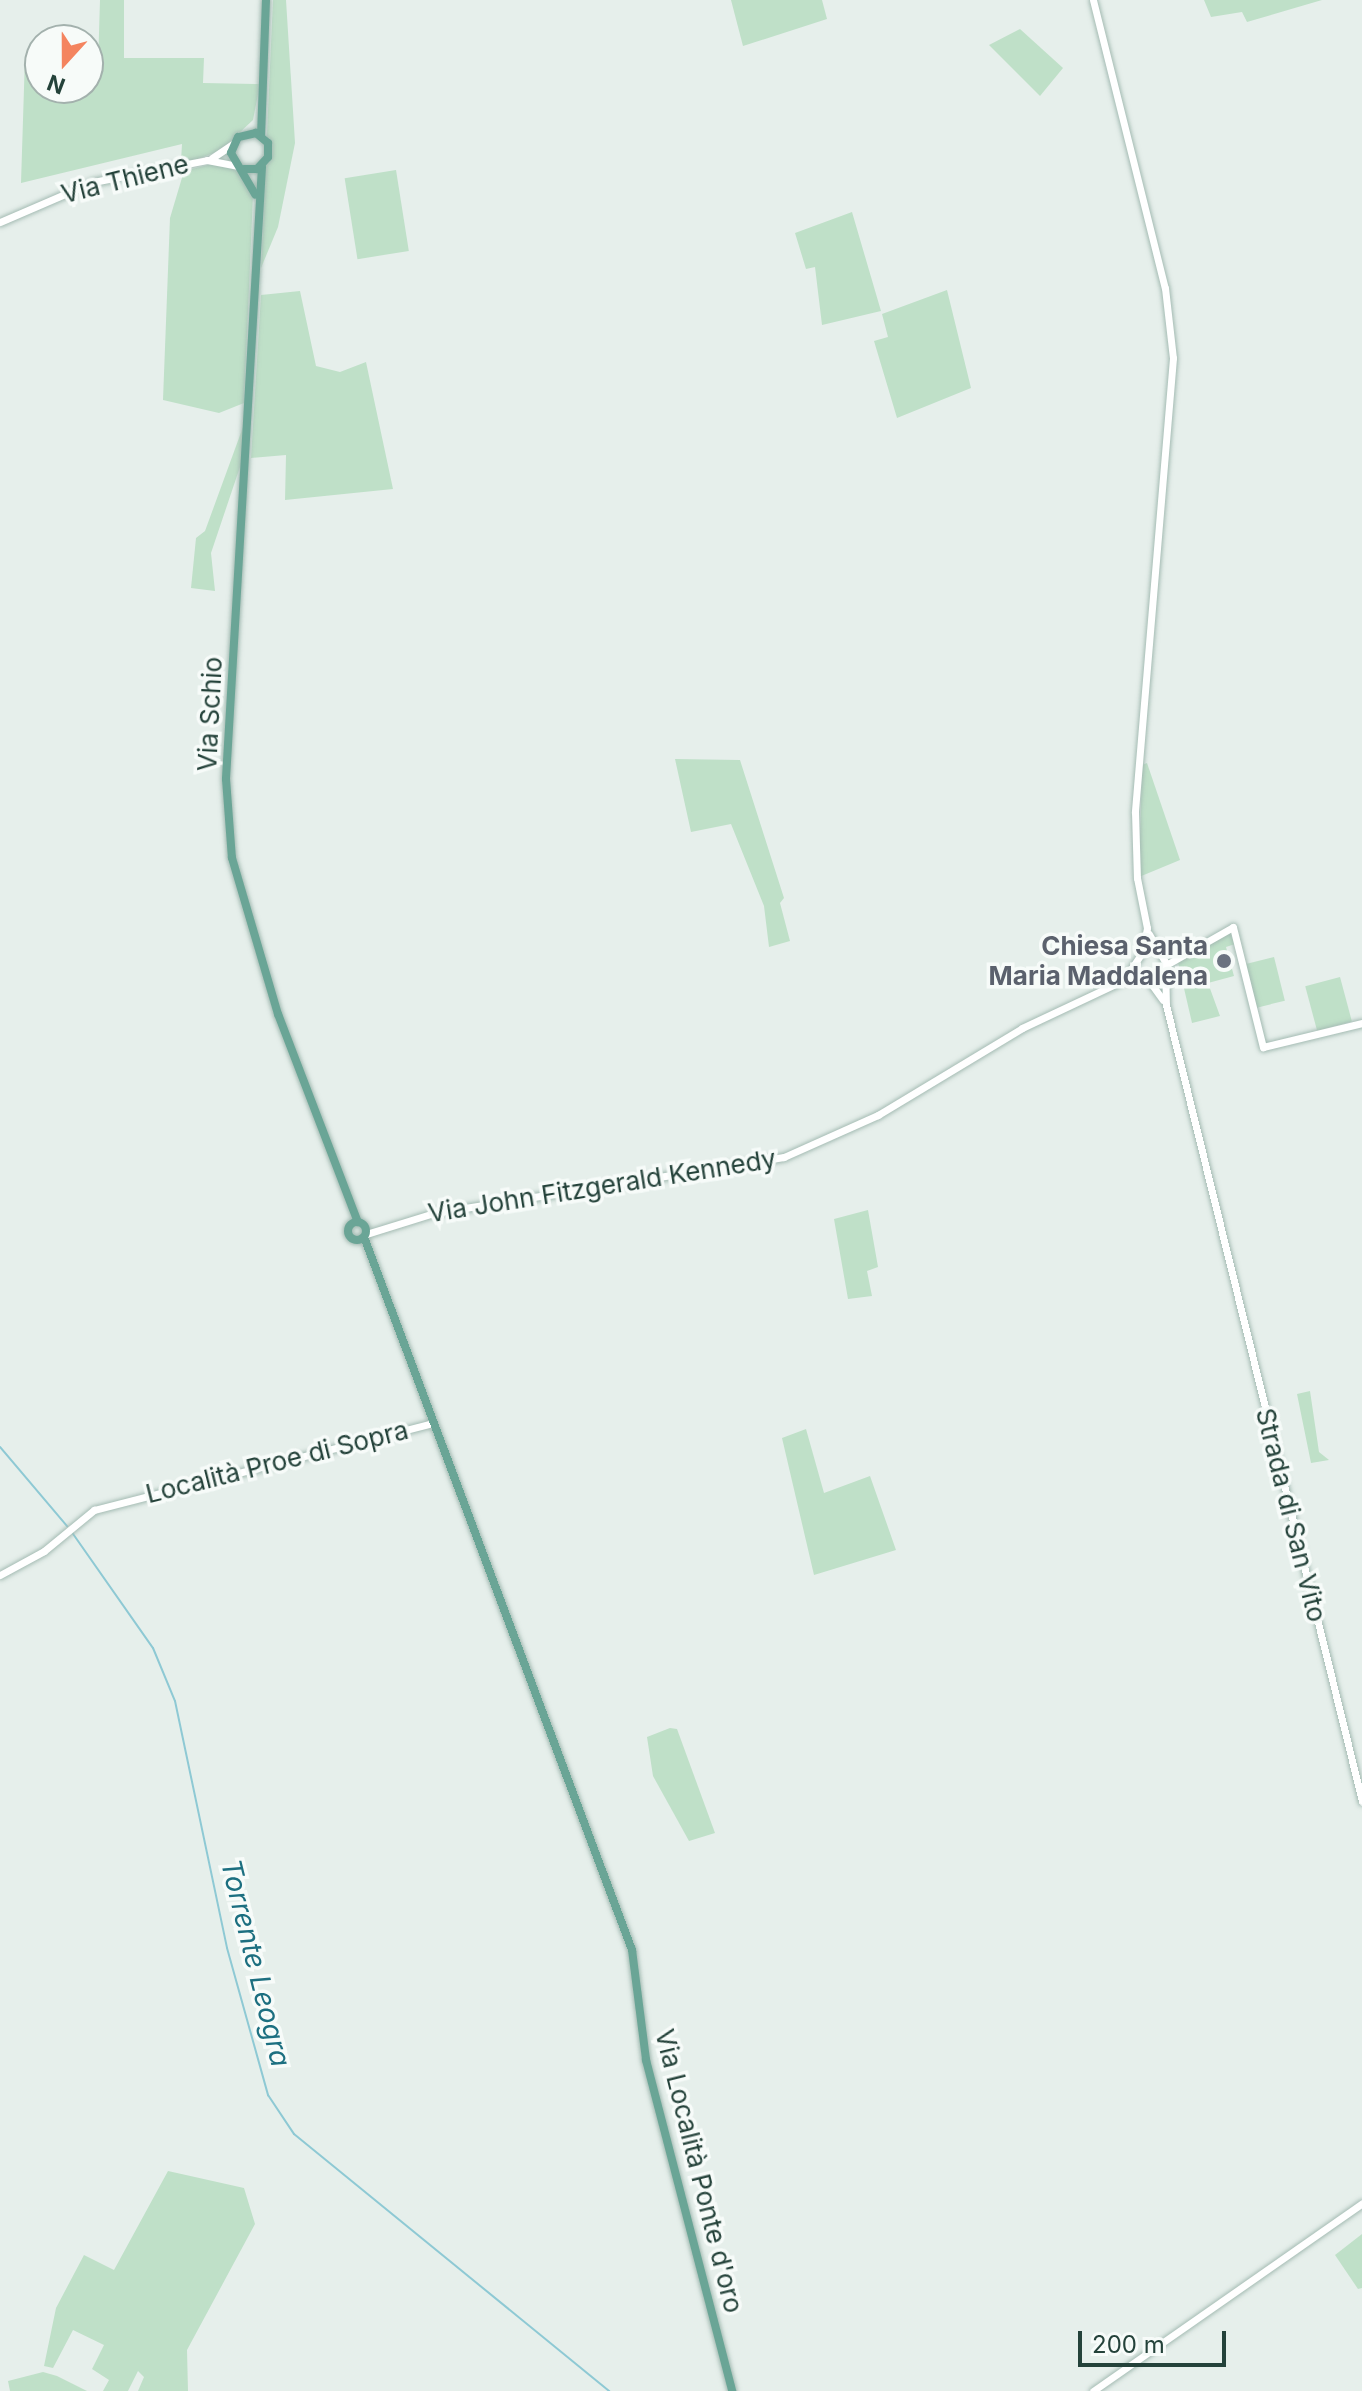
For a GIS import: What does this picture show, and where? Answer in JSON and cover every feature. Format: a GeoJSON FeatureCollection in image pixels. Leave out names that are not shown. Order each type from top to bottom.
{"type":"FeatureCollection","features":[{"type":"Feature","properties":{"kind":"main road"},"geometry":{"type":"LineString","coordinates":[[255,196],[269,153],[261,136],[260,110],[266,0]]}},
{"type":"Feature","properties":{"kind":"main road"},"geometry":{"type":"LineString","coordinates":[[1093,0],[1170,320],[1172,394],[1146,673],[1135,841],[1147,928],[1164,970],[1166,1005]]}},
{"type":"Feature","properties":{"kind":"main road"},"geometry":{"type":"LineString","coordinates":[[255,196],[233,144],[245,133],[260,110]]}},
{"type":"Feature","properties":{"kind":"main road"},"geometry":{"type":"LineString","coordinates":[[245,133],[261,136]]}},
{"type":"Feature","properties":{"kind":"main road","name":"Via Thiene"},"geometry":{"type":"LineString","coordinates":[[0,222],[93,182],[207,160],[233,144]]}},
{"type":"Feature","properties":{"kind":"main road","name":"Via Thiene"},"geometry":{"type":"LineString","coordinates":[[207,160],[241,167]]}},
{"type":"Feature","properties":{"kind":"main road"},"geometry":{"type":"LineString","coordinates":[[241,167],[262,167]]}},
{"type":"Feature","properties":{"kind":"main road","name":"Via Schio"},"geometry":{"type":"LineString","coordinates":[[255,196],[226,779],[232,858],[241,903],[433,1423]]}},
{"type":"Feature","properties":{"kind":"main road"},"geometry":{"type":"LineString","coordinates":[[1164,970],[1183,952],[1233,927],[1263,1047],[1362,1023]]}},
{"type":"Feature","properties":{"kind":"main road","name":"Via John Fitzgerald Kennedy"},"geometry":{"type":"LineString","coordinates":[[1124,980],[1137,965],[1147,928]]}},
{"type":"Feature","properties":{"kind":"main road"},"geometry":{"type":"LineString","coordinates":[[1142,953],[1183,952]]}},
{"type":"Feature","properties":{"kind":"main road"},"geometry":{"type":"LineString","coordinates":[[1137,965],[1166,1005]]}},
{"type":"Feature","properties":{"kind":"main road","name":"Via John Fitzgerald Kennedy"},"geometry":{"type":"LineString","coordinates":[[361,1230],[784,1157],[855,1127],[983,1047],[1124,980],[1146,977],[1164,970]]}},
{"type":"Feature","properties":{"kind":"main road","name":"Strada di San Vito"},"geometry":{"type":"LineString","coordinates":[[1166,1005],[1362,1801]]}},
{"type":"Feature","properties":{"kind":"main road","name":"Località Proe di Sopra"},"geometry":{"type":"LineString","coordinates":[[0,1575],[62,1537],[83,1518],[122,1501],[433,1423]]}},
{"type":"Feature","properties":{"kind":"main road","name":"Via Località Ponte d'oro"},"geometry":{"type":"LineString","coordinates":[[433,1423],[635,1960],[646,2060],[732,2391]]}},
{"type":"Feature","properties":{"kind":"main road"},"geometry":{"type":"LineString","coordinates":[[1093,2391],[1362,2203]]}},
{"type":"Feature","properties":{"kind":"green space"},"geometry":{"type":"Polygon","coordinates":[[[100,0],[124,0],[124,58],[204,58],[203,83],[260,84],[253,120],[221,150],[193,161],[181,161],[182,144],[21,183],[24,88],[24,104],[104,104],[104,24],[99,24],[100,0]]]}},
{"type":"Feature","properties":{"kind":"green space"},"geometry":{"type":"Polygon","coordinates":[[[273,0],[286,0],[295,143],[278,227],[261,268],[273,0]]]}},
{"type":"Feature","properties":{"kind":"green space"},"geometry":{"type":"Polygon","coordinates":[[[731,0],[822,0],[827,19],[743,46],[731,0]]]}},
{"type":"Feature","properties":{"kind":"green space"},"geometry":{"type":"Polygon","coordinates":[[[1204,0],[1322,0],[1247,22],[1242,12],[1211,17],[1204,0]]]}},
{"type":"Feature","properties":{"kind":"green space"},"geometry":{"type":"Polygon","coordinates":[[[1020,29],[1063,68],[1040,96],[989,45],[1020,29]]]}},
{"type":"Feature","properties":{"kind":"green space"},"geometry":{"type":"Polygon","coordinates":[[[220,162],[243,175],[253,195],[244,403],[219,413],[163,400],[170,218],[184,171],[220,162]]]}},
{"type":"Feature","properties":{"kind":"green space"},"geometry":{"type":"Polygon","coordinates":[[[396,170],[409,251],[357,259],[345,178],[396,170]]]}},
{"type":"Feature","properties":{"kind":"green space"},"geometry":{"type":"Polygon","coordinates":[[[852,212],[881,311],[822,325],[815,267],[806,269],[795,233],[852,212]]]}},
{"type":"Feature","properties":{"kind":"green space"},"geometry":{"type":"Polygon","coordinates":[[[947,290],[971,388],[897,418],[874,341],[888,337],[882,314],[947,290]]]}},
{"type":"Feature","properties":{"kind":"green space"},"geometry":{"type":"Polygon","coordinates":[[[300,291],[316,366],[340,372],[366,362],[393,489],[285,500],[286,455],[251,458],[261,295],[300,291]]]}},
{"type":"Feature","properties":{"kind":"green space"},"geometry":{"type":"Polygon","coordinates":[[[243,427],[241,464],[211,553],[215,591],[191,588],[196,538],[205,531],[243,427]]]}},
{"type":"Feature","properties":{"kind":"green space"},"geometry":{"type":"Polygon","coordinates":[[[675,759],[740,760],[784,898],[780,903],[790,941],[769,947],[764,906],[731,824],[691,832],[675,759]]]}},
{"type":"Feature","properties":{"kind":"green space"},"geometry":{"type":"Polygon","coordinates":[[[1147,763],[1180,860],[1139,877],[1142,765],[1147,763]]]}},
{"type":"Feature","properties":{"kind":"green space"},"geometry":{"type":"Polygon","coordinates":[[[1229,932],[1235,944],[1226,947],[1234,976],[1208,983],[1220,1016],[1192,1023],[1177,958],[1229,932]]]}},
{"type":"Feature","properties":{"kind":"green space"},"geometry":{"type":"Polygon","coordinates":[[[1274,957],[1285,1001],[1255,1008],[1244,964],[1274,957]]]}},
{"type":"Feature","properties":{"kind":"green space"},"geometry":{"type":"Polygon","coordinates":[[[1340,977],[1352,1021],[1317,1031],[1305,986],[1340,977]]]}},
{"type":"Feature","properties":{"kind":"green space"},"geometry":{"type":"Polygon","coordinates":[[[868,1210],[878,1267],[867,1271],[872,1296],[848,1299],[834,1219],[868,1210]]]}},
{"type":"Feature","properties":{"kind":"green space"},"geometry":{"type":"Polygon","coordinates":[[[1310,1391],[1319,1452],[1329,1460],[1311,1463],[1297,1394],[1310,1391]]]}},
{"type":"Feature","properties":{"kind":"green space"},"geometry":{"type":"Polygon","coordinates":[[[806,1429],[824,1493],[870,1476],[896,1550],[814,1575],[782,1438],[806,1429]]]}},
{"type":"Feature","properties":{"kind":"green space"},"geometry":{"type":"Polygon","coordinates":[[[670,1728],[677,1729],[715,1833],[689,1841],[653,1776],[647,1737],[670,1728]]]}},
{"type":"Feature","properties":{"kind":"green space"},"geometry":{"type":"Polygon","coordinates":[[[168,2171],[244,2188],[255,2224],[187,2350],[188,2391],[138,2391],[144,2377],[138,2371],[128,2391],[103,2391],[109,2380],[92,2369],[104,2345],[73,2330],[53,2368],[44,2366],[56,2308],[84,2255],[114,2270],[168,2171]]]}},
{"type":"Feature","properties":{"kind":"green space"},"geometry":{"type":"Polygon","coordinates":[[[1362,2234],[1362,2288],[1358,2289],[1335,2255],[1362,2234]]]}},
{"type":"Feature","properties":{"kind":"green space"},"geometry":{"type":"Polygon","coordinates":[[[43,2372],[87,2391],[10,2391],[8,2381],[43,2372]]]}},
{"type":"Feature","properties":{"kind":"waterway","name":"Torrente Leogra"},"geometry":{"type":"LineString","coordinates":[[0,1447],[67,1526]]}},
{"type":"Feature","properties":{"kind":"waterway","name":"Torrente Leogra"},"geometry":{"type":"LineString","coordinates":[[71,1531],[153,1648],[175,1701],[227,1948],[268,2095],[294,2134],[609,2391]]}},
{"type":"Feature","properties":{"kind":"place","name":"Chiesa Santa Maria Maddalena"},"geometry":{"type":"Point","coordinates":[1224,961]}}]}
